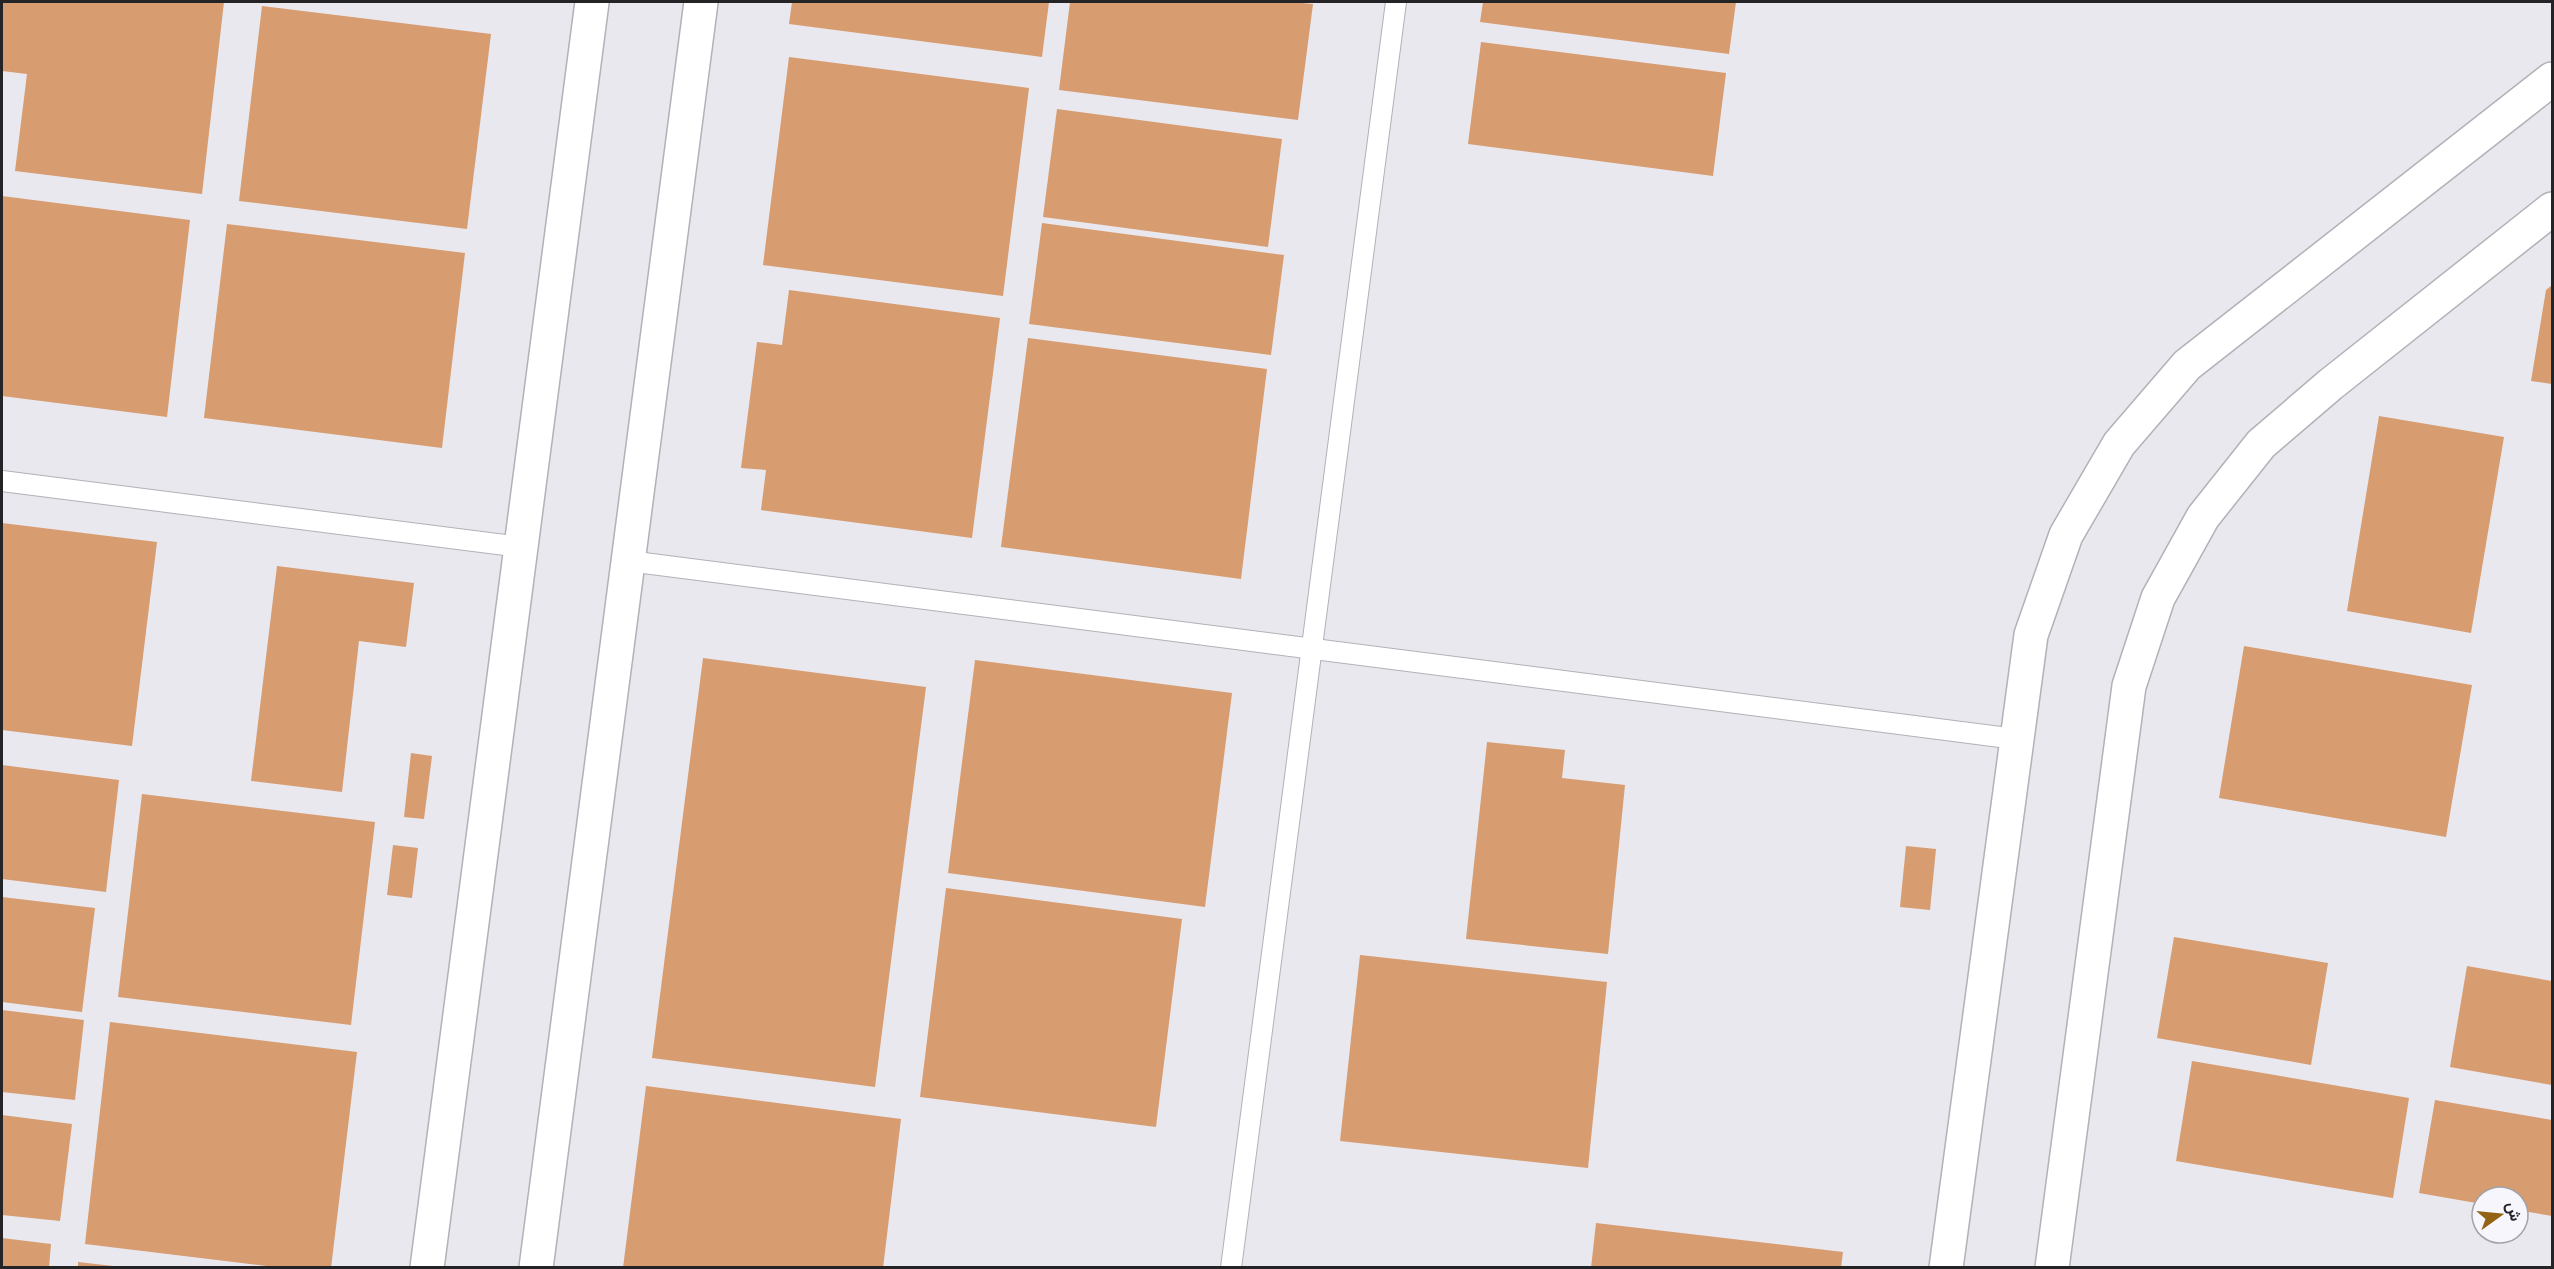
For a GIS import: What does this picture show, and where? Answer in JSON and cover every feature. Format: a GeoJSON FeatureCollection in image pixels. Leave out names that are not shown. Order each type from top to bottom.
{"type":"FeatureCollection","features":[{"type":"Feature","properties":{"kind":"street"},"geometry":{"type":"LineString","coordinates":[[427,1268],[592,2]]}},
{"type":"Feature","properties":{"kind":"street"},"geometry":{"type":"LineString","coordinates":[[536,1268],[701,2]]}},
{"type":"Feature","properties":{"kind":"street"},"geometry":{"type":"LineString","coordinates":[[1946,1268],[2031,635],[2066,536],[2119,444],[2187,365],[2553,79]]}},
{"type":"Feature","properties":{"kind":"street"},"geometry":{"type":"LineString","coordinates":[[2052,1268],[2129,686],[2158,598],[2203,517],[2261,444],[2331,384],[2553,209]]}},
{"type":"Feature","properties":{"kind":"lane"},"geometry":{"type":"LineString","coordinates":[[1231,1268],[1396,2]]}},
{"type":"Feature","properties":{"kind":"lane"},"geometry":{"type":"LineString","coordinates":[[2,481],[521,547]]}},
{"type":"Feature","properties":{"kind":"lane"},"geometry":{"type":"LineString","coordinates":[[628,561],[2016,739]]}},
{"type":"Feature","properties":{"kind":"building"},"geometry":{"type":"Polygon","coordinates":[[[2,2],[224,2],[202,194],[15,171],[27,74],[2,71],[2,2]]]}},
{"type":"Feature","properties":{"kind":"building"},"geometry":{"type":"Polygon","coordinates":[[[792,2],[1049,2],[1042,57],[789,24],[792,2]]]}},
{"type":"Feature","properties":{"kind":"building"},"geometry":{"type":"Polygon","coordinates":[[[1070,2],[1291,2],[1313,4],[1298,120],[1059,90],[1070,2]]]}},
{"type":"Feature","properties":{"kind":"building"},"geometry":{"type":"Polygon","coordinates":[[[1483,2],[1736,2],[1729,54],[1480,22],[1483,2]]]}},
{"type":"Feature","properties":{"kind":"building"},"geometry":{"type":"Polygon","coordinates":[[[262,6],[491,34],[467,229],[239,201],[262,6]]]}},
{"type":"Feature","properties":{"kind":"building"},"geometry":{"type":"Polygon","coordinates":[[[1481,42],[1726,73],[1713,176],[1468,144],[1481,42]]]}},
{"type":"Feature","properties":{"kind":"building"},"geometry":{"type":"Polygon","coordinates":[[[789,57],[1029,88],[1003,296],[763,265],[789,57]]]}},
{"type":"Feature","properties":{"kind":"building"},"geometry":{"type":"Polygon","coordinates":[[[1057,109],[1282,139],[1268,247],[1043,217],[1057,109]]]}},
{"type":"Feature","properties":{"kind":"building"},"geometry":{"type":"Polygon","coordinates":[[[2,196],[190,220],[167,417],[2,396],[2,196]]]}},
{"type":"Feature","properties":{"kind":"building"},"geometry":{"type":"Polygon","coordinates":[[[1042,223],[1284,255],[1271,355],[1029,324],[1042,223]]]}},
{"type":"Feature","properties":{"kind":"building"},"geometry":{"type":"Polygon","coordinates":[[[227,224],[465,253],[442,448],[204,418],[227,224]]]}},
{"type":"Feature","properties":{"kind":"building"},"geometry":{"type":"Polygon","coordinates":[[[2552,285],[2552,384],[2531,381],[2546,290],[2552,285]]]}},
{"type":"Feature","properties":{"kind":"building"},"geometry":{"type":"Polygon","coordinates":[[[789,290],[1000,318],[972,538],[761,510],[766,470],[741,468],[757,342],[782,345],[789,290]]]}},
{"type":"Feature","properties":{"kind":"building"},"geometry":{"type":"Polygon","coordinates":[[[1028,338],[1267,369],[1241,579],[1001,547],[1028,338]]]}},
{"type":"Feature","properties":{"kind":"building"},"geometry":{"type":"Polygon","coordinates":[[[2379,416],[2504,437],[2471,633],[2347,611],[2379,416]]]}},
{"type":"Feature","properties":{"kind":"building"},"geometry":{"type":"Polygon","coordinates":[[[2,523],[157,542],[132,746],[2,730],[2,523]]]}},
{"type":"Feature","properties":{"kind":"building"},"geometry":{"type":"Polygon","coordinates":[[[277,566],[414,583],[406,647],[359,641],[342,792],[251,781],[277,566]]]}},
{"type":"Feature","properties":{"kind":"building"},"geometry":{"type":"Polygon","coordinates":[[[2244,646],[2472,685],[2446,837],[2219,798],[2244,646]]]}},
{"type":"Feature","properties":{"kind":"building"},"geometry":{"type":"Polygon","coordinates":[[[703,658],[926,687],[875,1087],[652,1058],[703,658]]]}},
{"type":"Feature","properties":{"kind":"building"},"geometry":{"type":"Polygon","coordinates":[[[975,660],[1232,693],[1205,907],[948,873],[975,660]]]}},
{"type":"Feature","properties":{"kind":"building"},"geometry":{"type":"Polygon","coordinates":[[[1487,742],[1565,750],[1562,778],[1625,785],[1608,954],[1466,939],[1487,742]]]}},
{"type":"Feature","properties":{"kind":"building"},"geometry":{"type":"Polygon","coordinates":[[[411,753],[432,756],[424,819],[404,817],[411,753]]]}},
{"type":"Feature","properties":{"kind":"building"},"geometry":{"type":"Polygon","coordinates":[[[2,765],[119,780],[106,892],[2,879],[2,765]]]}},
{"type":"Feature","properties":{"kind":"building"},"geometry":{"type":"Polygon","coordinates":[[[142,794],[375,822],[351,1025],[118,997],[142,794]]]}},
{"type":"Feature","properties":{"kind":"building"},"geometry":{"type":"Polygon","coordinates":[[[393,845],[418,848],[412,898],[387,895],[393,845]]]}},
{"type":"Feature","properties":{"kind":"building"},"geometry":{"type":"Polygon","coordinates":[[[1906,846],[1936,849],[1930,910],[1900,907],[1906,846]]]}},
{"type":"Feature","properties":{"kind":"building"},"geometry":{"type":"Polygon","coordinates":[[[946,888],[1182,919],[1156,1127],[920,1097],[946,888]]]}},
{"type":"Feature","properties":{"kind":"building"},"geometry":{"type":"Polygon","coordinates":[[[2,897],[95,908],[82,1012],[2,1002],[2,897]]]}},
{"type":"Feature","properties":{"kind":"building"},"geometry":{"type":"Polygon","coordinates":[[[2174,937],[2328,963],[2311,1065],[2157,1038],[2174,937]]]}},
{"type":"Feature","properties":{"kind":"building"},"geometry":{"type":"Polygon","coordinates":[[[1360,955],[1607,982],[1588,1168],[1340,1141],[1360,955]]]}},
{"type":"Feature","properties":{"kind":"building"},"geometry":{"type":"Polygon","coordinates":[[[2467,966],[2552,981],[2552,1085],[2450,1067],[2467,966]]]}},
{"type":"Feature","properties":{"kind":"building"},"geometry":{"type":"Polygon","coordinates":[[[2,1010],[84,1020],[75,1100],[2,1092],[2,1010]]]}},
{"type":"Feature","properties":{"kind":"building"},"geometry":{"type":"Polygon","coordinates":[[[110,1022],[357,1052],[331,1268],[283,1268],[85,1244],[110,1022]]]}},
{"type":"Feature","properties":{"kind":"building"},"geometry":{"type":"Polygon","coordinates":[[[2192,1061],[2409,1098],[2393,1198],[2176,1161],[2192,1061]]]}},
{"type":"Feature","properties":{"kind":"building"},"geometry":{"type":"Polygon","coordinates":[[[646,1086],[901,1119],[883,1268],[623,1268],[646,1086]]]}},
{"type":"Feature","properties":{"kind":"building"},"geometry":{"type":"Polygon","coordinates":[[[2435,1100],[2552,1120],[2552,1216],[2530,1212],[2530,1185],[2470,1185],[2470,1202],[2419,1193],[2435,1100]]]}},
{"type":"Feature","properties":{"kind":"building"},"geometry":{"type":"Polygon","coordinates":[[[2,1115],[72,1124],[60,1221],[2,1215],[2,1115]]]}},
{"type":"Feature","properties":{"kind":"building"},"geometry":{"type":"Polygon","coordinates":[[[1596,1223],[1843,1252],[1841,1268],[1591,1268],[1596,1223]]]}},
{"type":"Feature","properties":{"kind":"building"},"geometry":{"type":"Polygon","coordinates":[[[2,1238],[51,1244],[49,1268],[2,1268],[2,1238]]]}},
{"type":"Feature","properties":{"kind":"building"},"geometry":{"type":"Polygon","coordinates":[[[78,1262],[113,1266],[113,1268],[78,1268],[78,1262]]]}}]}
